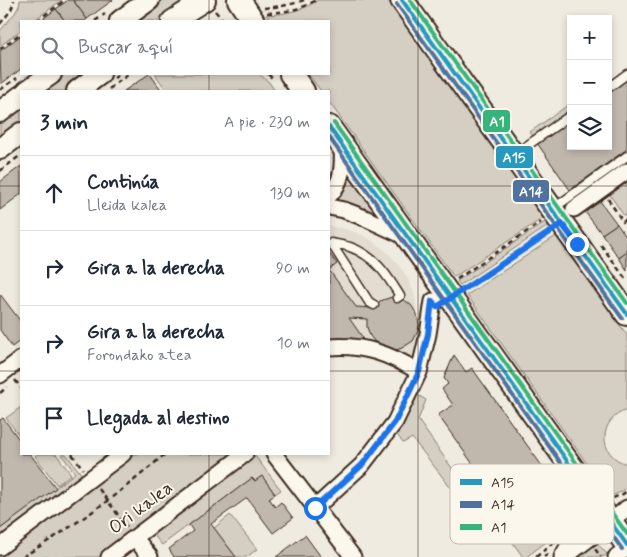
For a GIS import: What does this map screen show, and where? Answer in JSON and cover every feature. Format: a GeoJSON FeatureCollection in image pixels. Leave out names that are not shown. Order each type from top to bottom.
{"type":"FeatureCollection","features":[{"type":"Feature","properties":{"kind":"main road"},"geometry":{"type":"LineString","coordinates":[[239,0],[259,18]]}},
{"type":"Feature","properties":{"kind":"main road"},"geometry":{"type":"LineString","coordinates":[[402,0],[514,156],[623,284],[627,314]]}},
{"type":"Feature","properties":{"kind":"main road"},"geometry":{"type":"LineString","coordinates":[[292,75],[302,90]]}},
{"type":"Feature","properties":{"kind":"main road"},"geometry":{"type":"LineString","coordinates":[[335,136],[409,238],[442,295],[569,464]]}},
{"type":"Feature","properties":{"kind":"main road"},"geometry":{"type":"LineString","coordinates":[[619,515],[627,546]]}},
{"type":"Feature","properties":{"kind":"street"},"geometry":{"type":"LineString","coordinates":[[128,12],[149,0]]}},
{"type":"Feature","properties":{"kind":"street"},"geometry":{"type":"LineString","coordinates":[[174,20],[205,0]]}},
{"type":"Feature","properties":{"kind":"street"},"geometry":{"type":"LineString","coordinates":[[28,90],[49,75]]}},
{"type":"Feature","properties":{"kind":"street"},"geometry":{"type":"LineString","coordinates":[[78,90],[99,75]]}},
{"type":"Feature","properties":{"kind":"street"},"geometry":{"type":"LineString","coordinates":[[0,112],[20,97]]}},
{"type":"Feature","properties":{"kind":"street"},"geometry":{"type":"LineString","coordinates":[[0,149],[20,134]]}},
{"type":"Feature","properties":{"kind":"street"},"geometry":{"type":"LineString","coordinates":[[330,195],[339,182],[342,172],[335,136]]}},
{"type":"Feature","properties":{"kind":"street"},"geometry":{"type":"LineString","coordinates":[[561,213],[601,190],[627,171]]}},
{"type":"Feature","properties":{"kind":"street"},"geometry":{"type":"LineString","coordinates":[[330,208],[344,210],[409,238]]}},
{"type":"Feature","properties":{"kind":"street"},"geometry":{"type":"LineString","coordinates":[[315,508],[362,465],[395,422],[419,372],[428,334],[442,295]]}},
{"type":"Feature","properties":{"kind":"street"},"geometry":{"type":"LineString","coordinates":[[330,347],[343,346],[373,350],[406,364],[419,372]]}},
{"type":"Feature","properties":{"kind":"street"},"geometry":{"type":"LineString","coordinates":[[0,375],[20,360]]}},
{"type":"Feature","properties":{"kind":"street"},"geometry":{"type":"LineString","coordinates":[[0,547],[122,455]]}},
{"type":"Feature","properties":{"kind":"street","name":"Ori kalea"},"geometry":{"type":"LineString","coordinates":[[109,557],[244,455]]}},
{"type":"Feature","properties":{"kind":"street"},"geometry":{"type":"LineString","coordinates":[[275,455],[353,557]]}},
{"type":"Feature","properties":{"kind":"street"},"geometry":{"type":"LineString","coordinates":[[136,538],[150,557]]}},
{"type":"Feature","properties":{"kind":"street"},"geometry":{"type":"LineString","coordinates":[[564,557],[571,544]]}},
{"type":"Feature","properties":{"kind":"street"},"geometry":{"type":"LineString","coordinates":[[564,557],[581,544]]}},
{"type":"Feature","properties":{"kind":"street"},"geometry":{"type":"LineString","coordinates":[[616,557],[627,546]]}},
{"type":"Feature","properties":{"kind":"lane"},"geometry":{"type":"LineString","coordinates":[[612,87],[627,74]]}},
{"type":"Feature","properties":{"kind":"lane"},"geometry":{"type":"LineString","coordinates":[[514,156],[567,118]]}},
{"type":"Feature","properties":{"kind":"lane"},"geometry":{"type":"LineString","coordinates":[[561,213],[627,156]]}},
{"type":"Feature","properties":{"kind":"lane"},"geometry":{"type":"LineString","coordinates":[[330,243],[350,247],[372,258],[388,275],[400,296],[397,298]]}},
{"type":"Feature","properties":{"kind":"lane"},"geometry":{"type":"LineString","coordinates":[[330,243],[369,302],[374,306]]}},
{"type":"Feature","properties":{"kind":"path"},"geometry":{"type":"LineString","coordinates":[[0,24],[11,11],[14,0]]}},
{"type":"Feature","properties":{"kind":"path"},"geometry":{"type":"LineString","coordinates":[[38,20],[65,0]]}},
{"type":"Feature","properties":{"kind":"path"},"geometry":{"type":"LineString","coordinates":[[304,0],[295,4],[260,8],[259,18],[291,11],[316,0]]}},
{"type":"Feature","properties":{"kind":"path"},"geometry":{"type":"LineString","coordinates":[[0,49],[20,34]]}},
{"type":"Feature","properties":{"kind":"path"},"geometry":{"type":"LineString","coordinates":[[107,90],[128,75]]}},
{"type":"Feature","properties":{"kind":"path"},"geometry":{"type":"LineString","coordinates":[[0,171],[20,156]]}},
{"type":"Feature","properties":{"kind":"path"},"geometry":{"type":"LineString","coordinates":[[601,190],[623,222],[627,219]]}},
{"type":"Feature","properties":{"kind":"path"},"geometry":{"type":"LineString","coordinates":[[442,295],[561,213]]}},
{"type":"Feature","properties":{"kind":"path"},"geometry":{"type":"LineString","coordinates":[[442,295],[561,213]]}},
{"type":"Feature","properties":{"kind":"path"},"geometry":{"type":"LineString","coordinates":[[16,381],[20,387]]}},
{"type":"Feature","properties":{"kind":"path"},"geometry":{"type":"LineString","coordinates":[[73,455],[136,538]]}},
{"type":"Feature","properties":{"kind":"path"},"geometry":{"type":"LineString","coordinates":[[22,557],[108,501],[164,455]]}},
{"type":"Feature","properties":{"kind":"path"},"geometry":{"type":"LineString","coordinates":[[536,557],[552,544]]}},
{"type":"Feature","properties":{"kind":"shaded area"},"geometry":{"type":"Polygon","coordinates":[[[20,0],[62,0],[34,20],[20,20],[20,31],[0,46],[0,31],[19,6],[20,0]]]}},
{"type":"Feature","properties":{"kind":"shaded area"},"geometry":{"type":"Polygon","coordinates":[[[157,0],[189,0],[161,20],[130,20],[157,0]]]}},
{"type":"Feature","properties":{"kind":"shaded area"},"geometry":{"type":"Polygon","coordinates":[[[318,0],[388,0],[543,218],[454,277],[330,103],[330,90],[320,90],[309,75],[330,75],[330,20],[270,20],[266,15],[280,14],[306,7],[318,0]]]}},
{"type":"Feature","properties":{"kind":"shaded area"},"geometry":{"type":"Polygon","coordinates":[[[58,75],[89,75],[68,90],[37,90],[58,75]]]}},
{"type":"Feature","properties":{"kind":"shaded area"},"geometry":{"type":"Polygon","coordinates":[[[156,75],[260,75],[269,82],[274,90],[166,90],[156,75]]]}},
{"type":"Feature","properties":{"kind":"shaded area"},"geometry":{"type":"Polygon","coordinates":[[[20,103],[20,127],[0,142],[0,118],[20,103]]]}},
{"type":"Feature","properties":{"kind":"shaded area"},"geometry":{"type":"Polygon","coordinates":[[[567,106],[567,112],[533,136],[530,132],[567,106]]]}},
{"type":"Feature","properties":{"kind":"shaded area"},"geometry":{"type":"Polygon","coordinates":[[[347,171],[382,220],[330,203],[347,171]]]}},
{"type":"Feature","properties":{"kind":"shaded area"},"geometry":{"type":"Polygon","coordinates":[[[627,183],[627,214],[624,216],[610,195],[627,183]]]}},
{"type":"Feature","properties":{"kind":"shaded area"},"geometry":{"type":"Polygon","coordinates":[[[545,222],[548,226],[460,285],[457,281],[545,222]]]}},
{"type":"Feature","properties":{"kind":"shaded area"},"geometry":{"type":"Polygon","coordinates":[[[330,226],[358,233],[371,240],[392,257],[408,279],[416,304],[419,325],[418,346],[413,362],[349,340],[330,339],[330,226]]]}},
{"type":"Feature","properties":{"kind":"shaded area"},"geometry":{"type":"Polygon","coordinates":[[[556,236],[627,335],[627,410],[617,415],[611,421],[606,429],[605,437],[606,446],[610,453],[617,460],[627,464],[627,488],[614,495],[614,464],[587,464],[467,295],[556,236]]]}},
{"type":"Feature","properties":{"kind":"shaded area"},"geometry":{"type":"Polygon","coordinates":[[[416,394],[426,400],[418,420],[450,465],[450,488],[412,438],[403,443],[396,433],[416,394]]]}},
{"type":"Feature","properties":{"kind":"shaded area"},"geometry":{"type":"Polygon","coordinates":[[[20,408],[20,437],[6,418],[20,408]]]}},
{"type":"Feature","properties":{"kind":"shaded area"},"geometry":{"type":"Polygon","coordinates":[[[57,455],[71,474],[57,485],[35,456],[57,455]]]}},
{"type":"Feature","properties":{"kind":"shaded area"},"geometry":{"type":"Polygon","coordinates":[[[62,455],[67,455],[85,479],[0,543],[0,529],[75,473],[62,455]]]}},
{"type":"Feature","properties":{"kind":"shaded area"},"geometry":{"type":"Polygon","coordinates":[[[133,455],[235,455],[99,557],[0,557],[0,554],[133,455]]]}},
{"type":"Feature","properties":{"kind":"shaded area"},"geometry":{"type":"Polygon","coordinates":[[[255,456],[281,490],[275,494],[262,476],[255,481],[252,478],[162,545],[152,533],[255,456]]]}},
{"type":"Feature","properties":{"kind":"shaded area"},"geometry":{"type":"Polygon","coordinates":[[[230,515],[257,549],[247,557],[236,557],[214,528],[230,515]]]}},
{"type":"Feature","properties":{"kind":"shaded area"},"geometry":{"type":"Polygon","coordinates":[[[514,544],[544,544],[526,557],[523,557],[514,544]]]}},
{"type":"Feature","properties":{"kind":"shaded area"},"geometry":{"type":"Polygon","coordinates":[[[593,544],[598,544],[607,554],[603,557],[576,557],[593,544]]]}},
{"type":"Feature","properties":{"kind":"building"},"geometry":{"type":"Polygon","coordinates":[[[68,0],[73,0],[87,19],[64,20],[56,9],[68,0]]]}},
{"type":"Feature","properties":{"kind":"building"},"geometry":{"type":"Polygon","coordinates":[[[73,0],[113,0],[87,19],[73,0]]]}},
{"type":"Feature","properties":{"kind":"building"},"geometry":{"type":"Polygon","coordinates":[[[56,9],[64,20],[41,20],[56,9]]]}},
{"type":"Feature","properties":{"kind":"building"},"geometry":{"type":"Polygon","coordinates":[[[20,36],[20,70],[1,84],[0,51],[20,36]]]}},
{"type":"Feature","properties":{"kind":"building"},"geometry":{"type":"Polygon","coordinates":[[[148,75],[151,75],[161,90],[125,90],[148,75]]]}},
{"type":"Feature","properties":{"kind":"building"},"geometry":{"type":"Polygon","coordinates":[[[627,79],[627,149],[570,190],[537,143],[567,122],[567,150],[612,150],[612,90],[627,79]]]}},
{"type":"Feature","properties":{"kind":"building"},"geometry":{"type":"Polygon","coordinates":[[[20,167],[20,195],[0,210],[0,182],[20,167]]]}},
{"type":"Feature","properties":{"kind":"building"},"geometry":{"type":"Polygon","coordinates":[[[600,201],[617,224],[602,234],[585,212],[600,201]]]}},
{"type":"Feature","properties":{"kind":"building"},"geometry":{"type":"Polygon","coordinates":[[[617,224],[627,238],[627,252],[619,258],[602,234],[617,224]]]}},
{"type":"Feature","properties":{"kind":"building"},"geometry":{"type":"Polygon","coordinates":[[[627,252],[627,270],[619,258],[627,252]]]}},
{"type":"Feature","properties":{"kind":"building"},"geometry":{"type":"Polygon","coordinates":[[[330,254],[337,264],[330,269],[330,254]]]}},
{"type":"Feature","properties":{"kind":"building"},"geometry":{"type":"Polygon","coordinates":[[[330,271],[356,307],[372,308],[380,301],[392,297],[403,299],[411,305],[417,314],[418,331],[413,341],[402,348],[396,350],[382,348],[370,336],[367,319],[349,318],[363,338],[358,342],[356,338],[352,341],[347,338],[345,340],[330,339],[330,271]]]}},
{"type":"Feature","properties":{"kind":"building"},"geometry":{"type":"Polygon","coordinates":[[[0,294],[20,321],[20,341],[12,347],[0,330],[0,294]]]}},
{"type":"Feature","properties":{"kind":"building"},"geometry":{"type":"Polygon","coordinates":[[[454,355],[466,372],[472,368],[541,464],[473,464],[438,415],[453,405],[442,389],[448,384],[444,378],[454,355]]]}},
{"type":"Feature","properties":{"kind":"building"},"geometry":{"type":"Polygon","coordinates":[[[3,418],[20,441],[20,455],[31,455],[56,488],[0,529],[0,420],[3,418]]]}},
{"type":"Feature","properties":{"kind":"building"},"geometry":{"type":"Polygon","coordinates":[[[262,476],[275,494],[269,498],[275,507],[281,502],[293,518],[273,533],[247,498],[211,524],[236,557],[174,557],[169,549],[193,531],[189,525],[252,478],[255,481],[262,476]]]}},
{"type":"Feature","properties":{"kind":"building"},"geometry":{"type":"Polygon","coordinates":[[[305,535],[321,557],[276,557],[305,535]]]}},
{"type":"Feature","properties":{"kind":"transit line","name":"A15"},"geometry":{"type":"LineString","coordinates":[[402,0],[627,314]]}},
{"type":"Feature","properties":{"kind":"transit line","name":"A1"},"geometry":{"type":"LineString","coordinates":[[410,0],[627,303]]}},
{"type":"Feature","properties":{"kind":"transit line","name":"A14"},"geometry":{"type":"LineString","coordinates":[[397,4],[622,318]]}},
{"type":"Feature","properties":{"kind":"transit line","name":"A1"},"geometry":{"type":"LineString","coordinates":[[334,123],[577,464]]}},
{"type":"Feature","properties":{"kind":"transit line","name":"A15"},"geometry":{"type":"LineString","coordinates":[[330,128],[569,464]]}},
{"type":"Feature","properties":{"kind":"transit line","name":"A14"},"geometry":{"type":"LineString","coordinates":[[330,138],[562,464]]}},
{"type":"Feature","properties":{"kind":"transit line","name":"A1"},"geometry":{"type":"LineString","coordinates":[[614,516],[627,534]]}},
{"type":"Feature","properties":{"kind":"transit line","name":"A15"},"geometry":{"type":"LineString","coordinates":[[614,527],[627,545]]}},
{"type":"Feature","properties":{"kind":"transit line","name":"A14"},"geometry":{"type":"LineString","coordinates":[[614,538],[622,549]]}},
{"type":"Feature","properties":{"kind":"route"},"geometry":{"type":"LineString","coordinates":[[315,508],[362,465],[395,422],[419,372],[428,334],[432,301],[437,307],[562,224],[577,244]]}}]}
